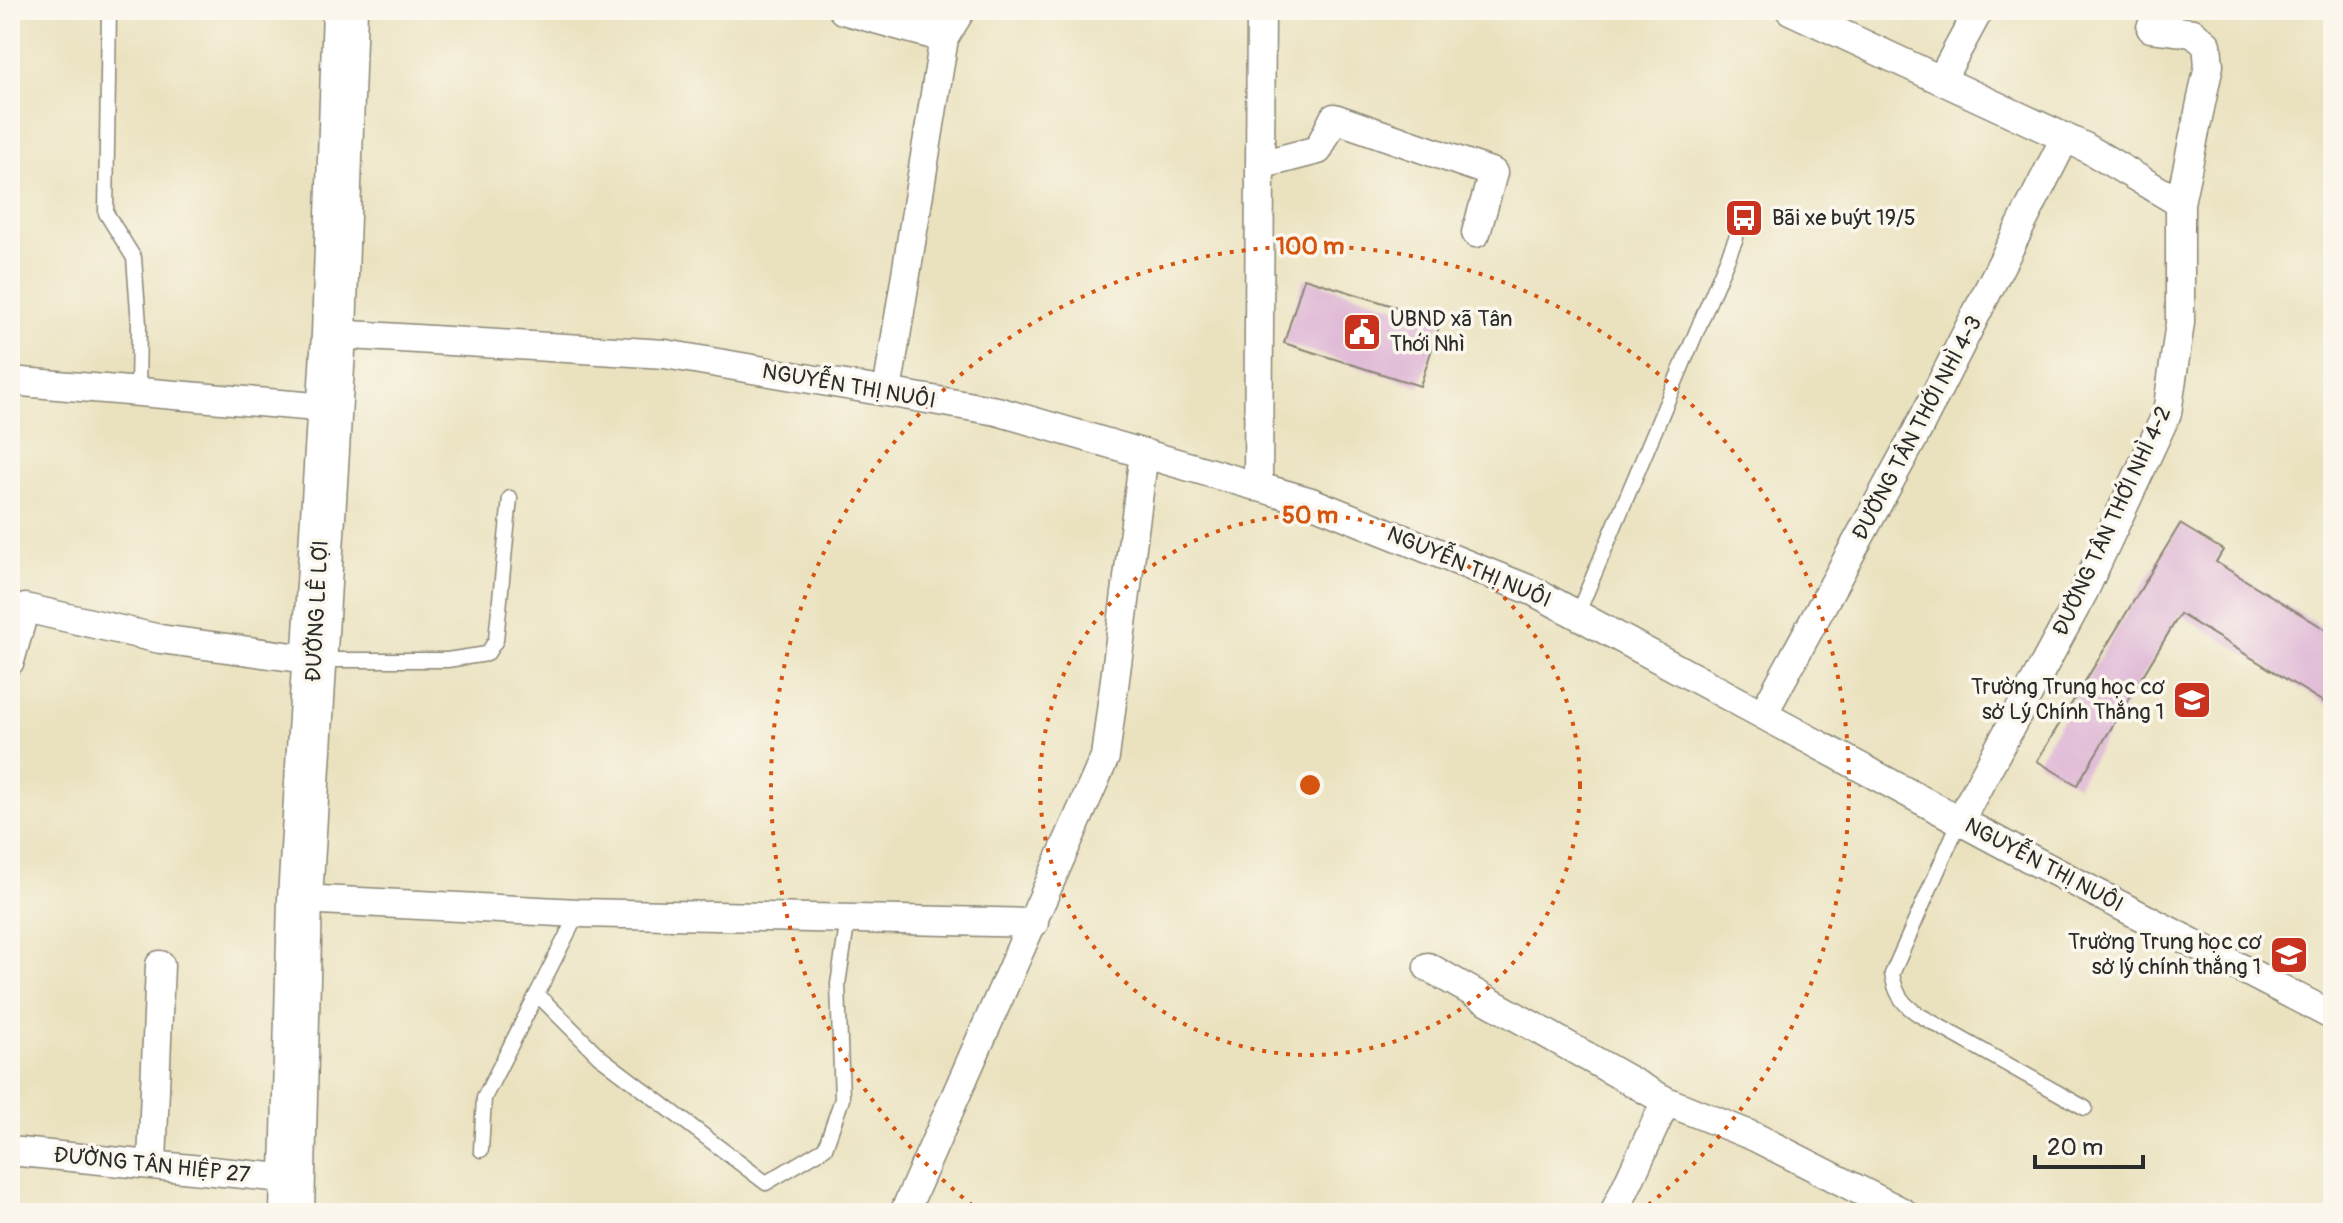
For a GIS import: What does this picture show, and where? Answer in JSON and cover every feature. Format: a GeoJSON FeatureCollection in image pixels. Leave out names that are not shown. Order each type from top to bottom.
{"type":"FeatureCollection","features":[{"type":"Feature","properties":{"kind":"main road","name":"ĐƯỜNG LÊ LỢI"},"geometry":{"type":"LineString","coordinates":[[293,1196],[300,899],[334,334],[345,10]]}},
{"type":"Feature","properties":{"kind":"street"},"geometry":{"type":"LineString","coordinates":[[843,10],[944,38]]}},
{"type":"Feature","properties":{"kind":"street"},"geometry":{"type":"LineString","coordinates":[[887,392],[944,38],[961,10]]}},
{"type":"Feature","properties":{"kind":"street"},"geometry":{"type":"LineString","coordinates":[[1258,487],[1261,10]]}},
{"type":"Feature","properties":{"kind":"street"},"geometry":{"type":"LineString","coordinates":[[1790,10],[2065,138],[2180,203]]}},
{"type":"Feature","properties":{"kind":"street"},"geometry":{"type":"LineString","coordinates":[[1941,80],[1979,10]]}},
{"type":"Feature","properties":{"kind":"street","name":"ĐƯỜNG TÂN THỚI NHÌ 4-2"},"geometry":{"type":"LineString","coordinates":[[1960,820],[2084,591],[2167,413],[2180,323],[2180,203],[2209,65],[2207,45],[2193,33],[2151,28]]}},
{"type":"Feature","properties":{"kind":"street"},"geometry":{"type":"LineString","coordinates":[[1260,165],[1318,150],[1334,118],[1493,173],[1476,233]]}},
{"type":"Feature","properties":{"kind":"street","name":"ĐƯỜNG TÂN THỚI NHÌ 4-3"},"geometry":{"type":"LineString","coordinates":[[1763,714],[1915,435],[2065,138]]}},
{"type":"Feature","properties":{"kind":"street","name":"NGUYỄN THỊ NUÔI"},"geometry":{"type":"LineString","coordinates":[[334,334],[665,354],[887,392],[997,411],[1311,502],[1533,591],[2333,1016]]}},
{"type":"Feature","properties":{"kind":"street"},"geometry":{"type":"LineString","coordinates":[[10,381],[328,408]]}},
{"type":"Feature","properties":{"kind":"street"},"geometry":{"type":"LineString","coordinates":[[904,1213],[1105,757],[1144,453]]}},
{"type":"Feature","properties":{"kind":"street"},"geometry":{"type":"LineString","coordinates":[[10,661],[17,606],[160,639],[315,660]]}},
{"type":"Feature","properties":{"kind":"street"},"geometry":{"type":"LineString","coordinates":[[300,899],[578,913],[1034,923]]}},
{"type":"Feature","properties":{"kind":"street"},"geometry":{"type":"LineString","coordinates":[[152,1163],[160,965]]}},
{"type":"Feature","properties":{"kind":"street"},"geometry":{"type":"LineString","coordinates":[[1428,967],[1666,1101],[1755,1137],[1904,1213]]}},
{"type":"Feature","properties":{"kind":"street"},"geometry":{"type":"LineString","coordinates":[[1614,1213],[1666,1101]]}},
{"type":"Feature","properties":{"kind":"street","name":"ĐƯỜNG TÂN HIỆP 27"},"geometry":{"type":"LineString","coordinates":[[10,1151],[152,1163],[293,1196]]}},
{"type":"Feature","properties":{"kind":"lane"},"geometry":{"type":"LineString","coordinates":[[109,10],[106,213],[134,258],[139,324],[138,392]]}},
{"type":"Feature","properties":{"kind":"lane"},"geometry":{"type":"LineString","coordinates":[[1577,615],[1736,238]]}},
{"type":"Feature","properties":{"kind":"lane"},"geometry":{"type":"LineString","coordinates":[[315,660],[447,660],[487,654],[496,640],[510,498]]}},
{"type":"Feature","properties":{"kind":"lane"},"geometry":{"type":"LineString","coordinates":[[1960,820],[1892,974],[1896,991],[1904,1006],[2085,1108]]}},
{"type":"Feature","properties":{"kind":"lane"},"geometry":{"type":"LineString","coordinates":[[481,1150],[484,1098],[578,913]]}},
{"type":"Feature","properties":{"kind":"lane"},"geometry":{"type":"LineString","coordinates":[[538,995],[599,1056],[766,1183],[825,1148],[842,1099],[838,984],[848,919]]}},
{"type":"Feature","properties":{"kind":"building","name":"UBND xã Tân Thới Nhì"},"geometry":{"type":"Polygon","coordinates":[[[1304,278],[1441,321],[1420,386],[1284,343],[1304,278]]]}},
{"type":"Feature","properties":{"kind":"building"},"geometry":{"type":"Polygon","coordinates":[[[2180,524],[2223,550],[2216,562],[2333,634],[2333,708],[2180,614],[2077,785],[2037,761],[2180,524]]]}},
{"type":"Feature","properties":{"kind":"place","name":"Bãi xe buýt 19/5"},"geometry":{"type":"Point","coordinates":[1744,218]}},
{"type":"Feature","properties":{"kind":"place","name":"UBND xã Tân Thới Nhì"},"geometry":{"type":"Point","coordinates":[1362,332]}},
{"type":"Feature","properties":{"kind":"place","name":"Trường Trung học cơ sở Lý Chính Thắng 1"},"geometry":{"type":"Point","coordinates":[2192,700]}},
{"type":"Feature","properties":{"kind":"place","name":"Trường Trung học cơ sở lý chính thắng 1"},"geometry":{"type":"Point","coordinates":[2289,955]}}]}
